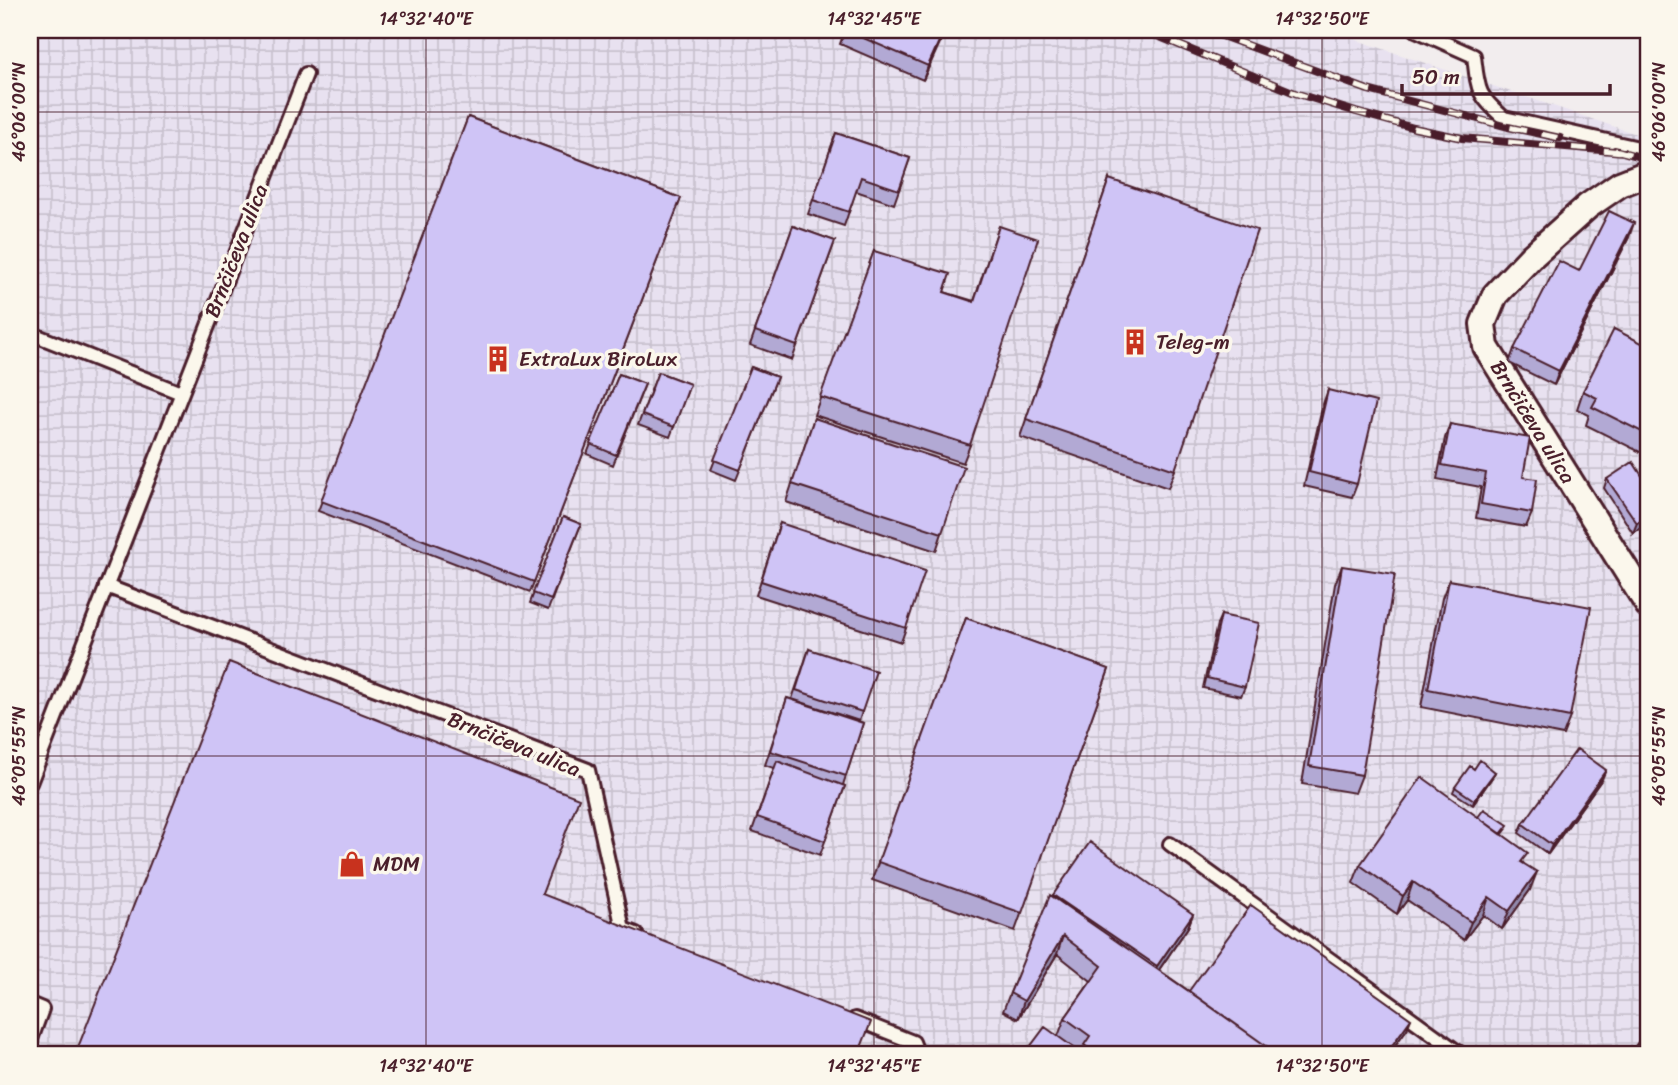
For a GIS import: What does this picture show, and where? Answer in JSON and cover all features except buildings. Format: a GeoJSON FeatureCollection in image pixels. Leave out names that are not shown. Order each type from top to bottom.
{"type":"FeatureCollection","features":[{"type":"Feature","properties":{"kind":"street","name":"Brnčičeva ulica"},"geometry":{"type":"LineString","coordinates":[[1648,173],[1620,184],[1588,206],[1550,240],[1495,295],[1483,324],[1486,347],[1648,604]]}},
{"type":"Feature","properties":{"kind":"lane"},"geometry":{"type":"LineString","coordinates":[[1416,30],[1474,56],[1477,86],[1486,103],[1504,118],[1648,150]]}},
{"type":"Feature","properties":{"kind":"lane","name":"Brnčičeva ulica"},"geometry":{"type":"LineString","coordinates":[[30,783],[306,74]]}},
{"type":"Feature","properties":{"kind":"lane"},"geometry":{"type":"LineString","coordinates":[[30,333],[181,393]]}},
{"type":"Feature","properties":{"kind":"lane","name":"Brnčičeva ulica"},"geometry":{"type":"LineString","coordinates":[[106,586],[588,770],[623,929],[649,939]]}},
{"type":"Feature","properties":{"kind":"lane"},"geometry":{"type":"LineString","coordinates":[[1170,844],[1462,1055]]}},
{"type":"Feature","properties":{"kind":"lane"},"geometry":{"type":"LineString","coordinates":[[30,1004],[42,1009],[30,1042]]}},
{"type":"Feature","properties":{"kind":"lane"},"geometry":{"type":"LineString","coordinates":[[837,1013],[913,1042],[918,1055]]}},
{"type":"Feature","properties":{"kind":"shaded area"},"geometry":{"type":"Polygon","coordinates":[[[30,30],[1327,30],[1648,138],[1648,1055],[30,1055],[30,30]]]}},
{"type":"Feature","properties":{"kind":"railway"},"geometry":{"type":"LineString","coordinates":[[1143,30],[1295,93],[1414,128],[1462,138],[1624,152]]}},
{"type":"Feature","properties":{"kind":"railway"},"geometry":{"type":"LineString","coordinates":[[1206,30],[1368,90],[1560,138]]}},
{"type":"Feature","properties":{"kind":"railway"},"geometry":{"type":"LineString","coordinates":[[1615,150],[1648,159]]}},
{"type":"Feature","properties":{"kind":"place","name":"Teleg-m"},"geometry":{"type":"Point","coordinates":[1135,342]}},
{"type":"Feature","properties":{"kind":"place","name":"ExtraLux BiroLux"},"geometry":{"type":"Point","coordinates":[498,359]}},
{"type":"Feature","properties":{"kind":"place","name":"MDM"},"geometry":{"type":"Point","coordinates":[352,864]}}]}
